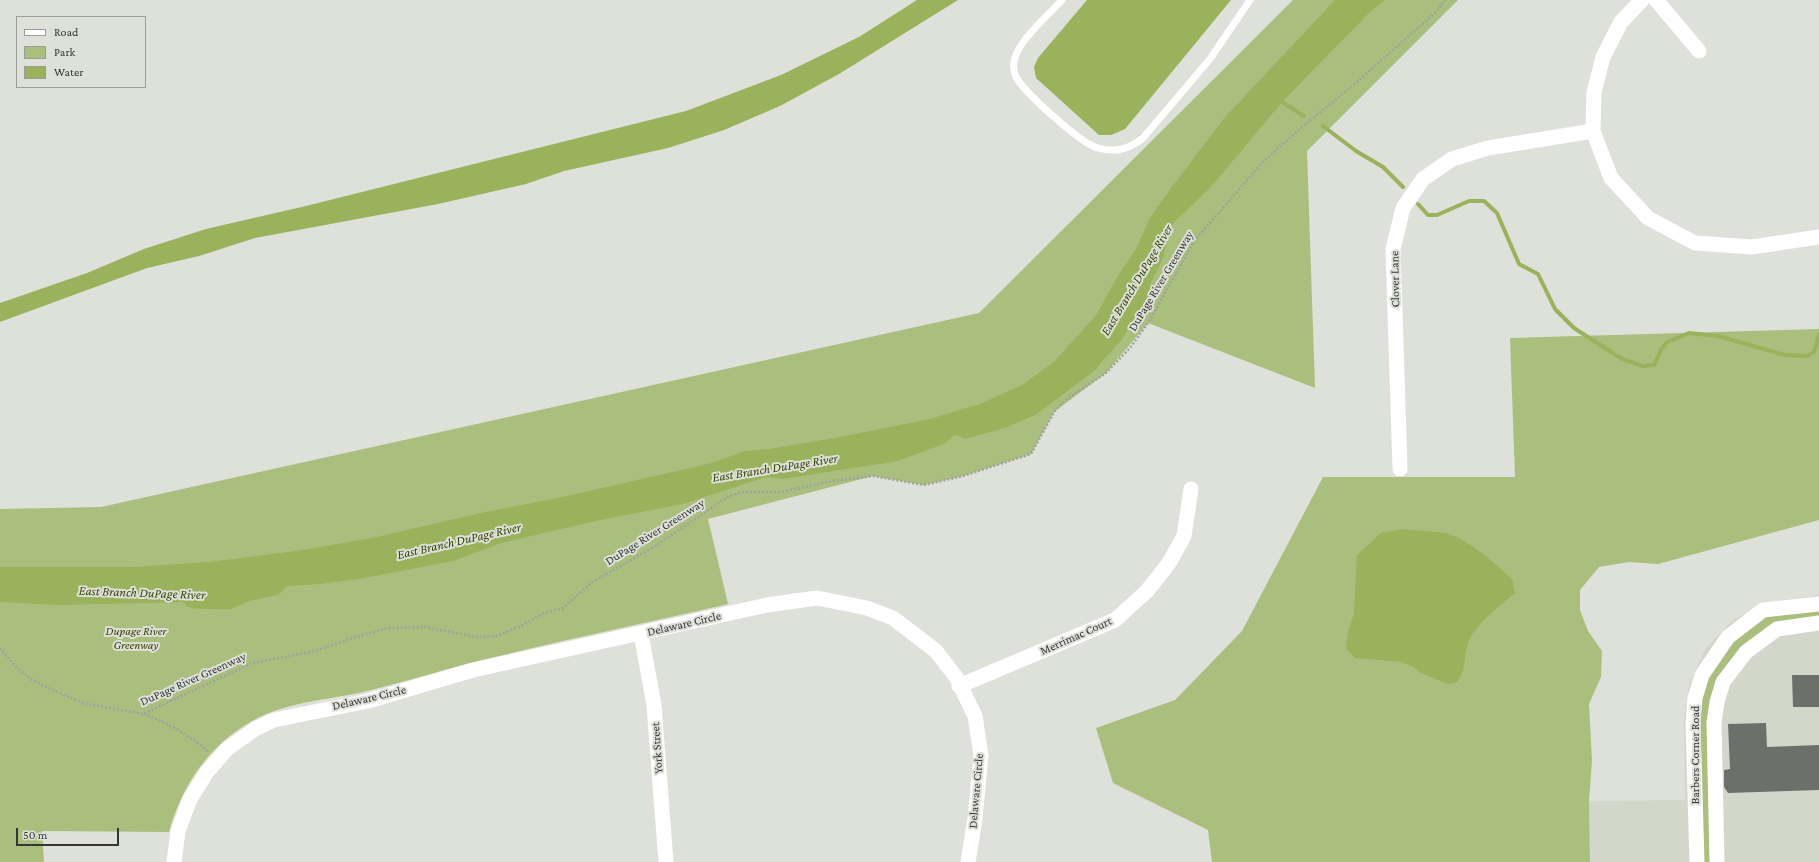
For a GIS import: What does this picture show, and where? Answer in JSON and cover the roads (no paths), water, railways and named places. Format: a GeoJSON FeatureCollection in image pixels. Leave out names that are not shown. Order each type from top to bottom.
{"type":"FeatureCollection","features":[{"type":"Feature","properties":{"kind":"street"},"geometry":{"type":"LineString","coordinates":[[1642,0],[1621,22],[1603,56],[1594,92],[1593,131],[1611,178],[1648,218],[1695,243],[1752,247],[1819,237]]}},
{"type":"Feature","properties":{"kind":"street"},"geometry":{"type":"LineString","coordinates":[[1656,0],[1698,51]]}},
{"type":"Feature","properties":{"kind":"street","name":"Clover Lane"},"geometry":{"type":"LineString","coordinates":[[1400,468],[1393,249],[1404,208],[1423,179],[1452,159],[1488,148],[1593,131]]}},
{"type":"Feature","properties":{"kind":"street","name":"Merrimac Court"},"geometry":{"type":"LineString","coordinates":[[959,686],[1115,620],[1147,591],[1169,563],[1184,536],[1191,489]]}},
{"type":"Feature","properties":{"kind":"street","name":"Delaware Circle"},"geometry":{"type":"LineString","coordinates":[[174,862],[178,831],[190,799],[217,760],[227,749],[241,738],[274,720],[368,700],[473,670],[767,605],[817,598],[867,608],[893,618],[936,651],[956,678],[975,716],[981,755],[976,819],[968,862]]}},
{"type":"Feature","properties":{"kind":"street","name":"Barbers Corner Road"},"geometry":{"type":"LineString","coordinates":[[1697,862],[1693,723],[1695,698],[1702,675],[1728,637],[1763,610],[1819,604]]}},
{"type":"Feature","properties":{"kind":"street","name":"Barbers Corner Road"},"geometry":{"type":"LineString","coordinates":[[1717,862],[1714,723],[1717,702],[1723,682],[1746,652],[1777,629],[1819,623]]}},
{"type":"Feature","properties":{"kind":"street","name":"York Street"},"geometry":{"type":"LineString","coordinates":[[641,634],[654,705],[666,862]]}},
{"type":"Feature","properties":{"kind":"lane"},"geometry":{"type":"LineString","coordinates":[[1062,0],[1018,48],[1014,62],[1015,75],[1024,89],[1084,142],[1097,148],[1116,150],[1130,148],[1143,138],[1210,59],[1250,0]]}},
{"type":"Feature","properties":{"kind":"water"},"geometry":{"type":"Polygon","coordinates":[[[917,0],[958,0],[839,74],[780,106],[724,130],[668,148],[564,171],[526,184],[438,204],[255,238],[199,256],[147,268],[0,322],[0,303],[87,273],[144,249],[206,229],[306,206],[686,111],[781,75],[859,37],[917,0]]]}},
{"type":"Feature","properties":{"kind":"water"},"geometry":{"type":"Polygon","coordinates":[[[1087,0],[1231,0],[1125,129],[1111,135],[1099,135],[1036,78],[1034,67],[1038,58],[1087,0]]]}},
{"type":"Feature","properties":{"kind":"water"},"geometry":{"type":"Polygon","coordinates":[[[1335,0],[1385,0],[1367,15],[1282,102],[1211,187],[1170,226],[1163,258],[1151,283],[1147,300],[1122,339],[1094,371],[1037,414],[1005,428],[965,439],[955,434],[946,443],[898,461],[783,479],[766,477],[683,504],[600,520],[501,543],[453,561],[359,579],[319,584],[245,589],[227,597],[186,602],[58,605],[0,602],[0,567],[133,567],[210,562],[303,550],[377,537],[485,512],[558,498],[712,463],[745,451],[769,449],[840,437],[930,419],[980,404],[1022,385],[1055,361],[1097,314],[1113,284],[1137,247],[1149,219],[1168,192],[1225,117],[1335,0]]]}},
{"type":"Feature","properties":{"kind":"water"},"geometry":{"type":"Polygon","coordinates":[[[1402,529],[1446,533],[1459,538],[1484,554],[1512,579],[1515,593],[1488,616],[1471,636],[1468,643],[1464,668],[1457,682],[1448,684],[1419,672],[1415,668],[1402,662],[1355,658],[1346,649],[1348,631],[1354,614],[1357,555],[1381,533],[1402,529]]]}},
{"type":"Feature","properties":{"kind":"waterway"},"geometry":{"type":"LineString","coordinates":[[1279,100],[1304,116]]}},
{"type":"Feature","properties":{"kind":"waterway"},"geometry":{"type":"LineString","coordinates":[[1323,126],[1356,151],[1383,167],[1403,187]]}},
{"type":"Feature","properties":{"kind":"waterway"},"geometry":{"type":"LineString","coordinates":[[1418,204],[1428,215],[1437,215],[1469,201],[1484,201],[1497,213],[1519,264],[1538,274],[1555,309],[1574,328],[1622,359],[1643,366],[1654,365],[1661,350],[1667,342],[1689,333],[1718,336],[1785,355],[1807,356],[1814,352],[1819,335]]}},
{"type":"Feature","properties":{"kind":"waterway","name":"East Branch DuPage River"},"geometry":{"type":"LineString","coordinates":[[194,596],[227,597],[245,589],[273,583]]}},
{"type":"Feature","properties":{"kind":"park label","name":"Dupage River Greenway"},"geometry":{"type":"Point","coordinates":[136,638]}}]}
